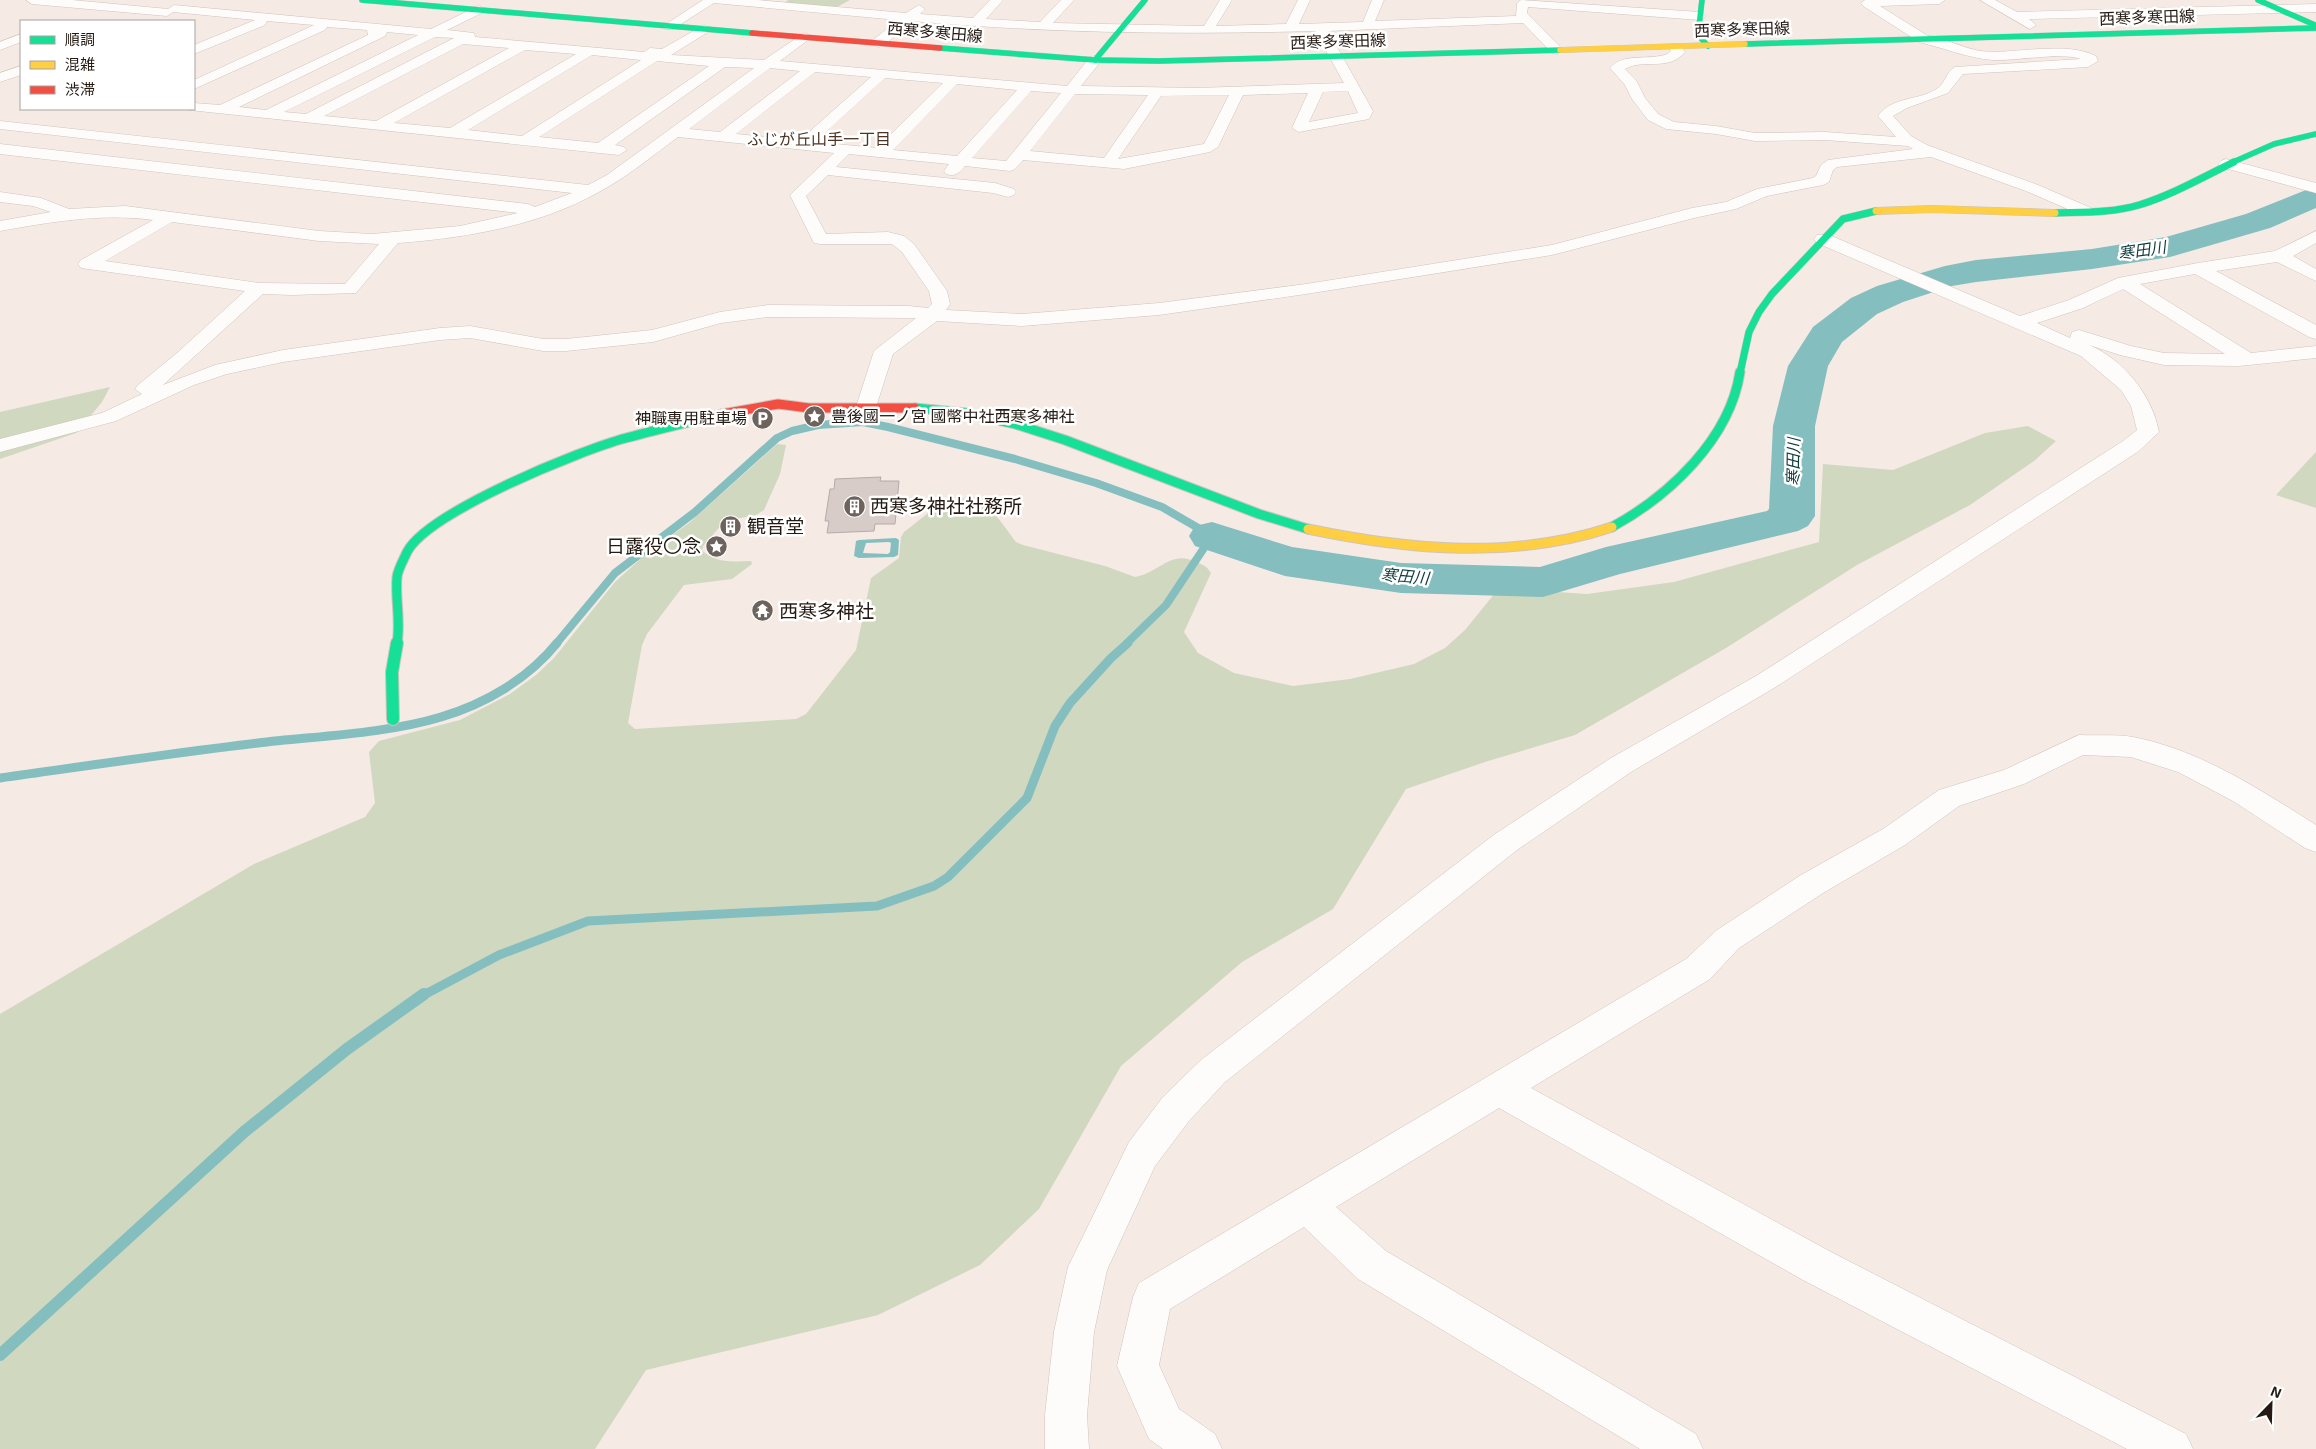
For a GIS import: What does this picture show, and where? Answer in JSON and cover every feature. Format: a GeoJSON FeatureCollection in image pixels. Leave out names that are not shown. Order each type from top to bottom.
{"type":"FeatureCollection","features":[{"type":"Feature","properties":{"kind":"street"},"geometry":{"type":"LineString","coordinates":[[32,0],[664,54],[704,29]]}},
{"type":"Feature","properties":{"kind":"street"},"geometry":{"type":"LineString","coordinates":[[147,20],[197,0]]}},
{"type":"Feature","properties":{"kind":"street","name":"西寒多寒田線"},"geometry":{"type":"LineString","coordinates":[[362,0],[1095,60],[1220,60],[1336,57],[2316,27]]}},
{"type":"Feature","properties":{"kind":"street"},"geometry":{"type":"LineString","coordinates":[[244,126],[497,0]]}},
{"type":"Feature","properties":{"kind":"street"},"geometry":{"type":"LineString","coordinates":[[669,26],[711,0]]}},
{"type":"Feature","properties":{"kind":"street"},"geometry":{"type":"LineString","coordinates":[[715,0],[780,2],[911,16],[1121,29],[1208,29],[1526,20]]}},
{"type":"Feature","properties":{"kind":"street"},"geometry":{"type":"LineString","coordinates":[[841,10],[855,0]]}},
{"type":"Feature","properties":{"kind":"street"},"geometry":{"type":"LineString","coordinates":[[878,43],[930,0]]}},
{"type":"Feature","properties":{"kind":"street"},"geometry":{"type":"LineString","coordinates":[[978,21],[997,0]]}},
{"type":"Feature","properties":{"kind":"street"},"geometry":{"type":"LineString","coordinates":[[1044,25],[1068,0]]}},
{"type":"Feature","properties":{"kind":"street"},"geometry":{"type":"LineString","coordinates":[[676,132],[1010,166],[1145,0]]}},
{"type":"Feature","properties":{"kind":"street"},"geometry":{"type":"LineString","coordinates":[[1208,29],[1226,0]]}},
{"type":"Feature","properties":{"kind":"street"},"geometry":{"type":"LineString","coordinates":[[1291,27],[1304,0]]}},
{"type":"Feature","properties":{"kind":"street"},"geometry":{"type":"LineString","coordinates":[[1368,24],[1378,0]]}},
{"type":"Feature","properties":{"kind":"street"},"geometry":{"type":"LineString","coordinates":[[1702,0],[1698,35],[1708,46]]}},
{"type":"Feature","properties":{"kind":"street"},"geometry":{"type":"LineString","coordinates":[[1938,0],[1867,3],[1948,49],[1965,53],[2026,55],[2062,53],[2082,55],[2091,60],[2088,63],[2060,66],[1993,67],[1958,70],[1954,73],[1952,84],[1944,90],[1885,115],[1885,117],[1910,142],[1931,152],[2040,192],[2085,211]]}},
{"type":"Feature","properties":{"kind":"street"},"geometry":{"type":"LineString","coordinates":[[1986,0],[2049,36]]}},
{"type":"Feature","properties":{"kind":"street"},"geometry":{"type":"LineString","coordinates":[[2138,0],[2162,12]]}},
{"type":"Feature","properties":{"kind":"street"},"geometry":{"type":"LineString","coordinates":[[2213,0],[2236,10]]}},
{"type":"Feature","properties":{"kind":"street"},"geometry":{"type":"LineString","coordinates":[[2258,0],[2316,27]]}},
{"type":"Feature","properties":{"kind":"street"},"geometry":{"type":"LineString","coordinates":[[2309,0],[2316,3]]}},
{"type":"Feature","properties":{"kind":"street"},"geometry":{"type":"LineString","coordinates":[[1557,50],[1521,14],[1523,2],[1700,16]]}},
{"type":"Feature","properties":{"kind":"street"},"geometry":{"type":"LineString","coordinates":[[2067,4],[2087,14]]}},
{"type":"Feature","properties":{"kind":"street"},"geometry":{"type":"LineString","coordinates":[[83,16],[106,7]]}},
{"type":"Feature","properties":{"kind":"street"},"geometry":{"type":"LineString","coordinates":[[1445,22],[1449,7]]}},
{"type":"Feature","properties":{"kind":"street"},"geometry":{"type":"LineString","coordinates":[[2015,16],[2316,8]]}},
{"type":"Feature","properties":{"kind":"street"},"geometry":{"type":"LineString","coordinates":[[194,20],[202,17],[381,33],[222,110]]}},
{"type":"Feature","properties":{"kind":"street"},"geometry":{"type":"LineString","coordinates":[[195,50],[261,22]]}},
{"type":"Feature","properties":{"kind":"street"},"geometry":{"type":"LineString","coordinates":[[1317,89],[1300,128],[1364,116],[1366,110],[1319,26]]}},
{"type":"Feature","properties":{"kind":"street"},"geometry":{"type":"LineString","coordinates":[[195,85],[321,27]]}},
{"type":"Feature","properties":{"kind":"street"},"geometry":{"type":"LineString","coordinates":[[0,226],[67,214],[125,211],[352,239],[392,238],[460,231],[539,212],[592,190],[613,178],[648,153],[804,37]]}},
{"type":"Feature","properties":{"kind":"street"},"geometry":{"type":"LineString","coordinates":[[0,46],[20,38]]}},
{"type":"Feature","properties":{"kind":"street"},"geometry":{"type":"LineString","coordinates":[[309,118],[461,40],[722,63],[767,64],[1071,90],[1157,92],[1353,87]]}},
{"type":"Feature","properties":{"kind":"street"},"geometry":{"type":"LineString","coordinates":[[379,126],[524,46]]}},
{"type":"Feature","properties":{"kind":"street"},"geometry":{"type":"LineString","coordinates":[[1675,47],[1678,52],[1671,58],[1625,64],[1617,68],[1631,83],[1644,105],[1662,123],[1755,137],[1824,136],[1910,142]]}},
{"type":"Feature","properties":{"kind":"street"},"geometry":{"type":"LineString","coordinates":[[453,133],[589,52]]}},
{"type":"Feature","properties":{"kind":"street"},"geometry":{"type":"LineString","coordinates":[[525,140],[654,57]]}},
{"type":"Feature","properties":{"kind":"street"},"geometry":{"type":"LineString","coordinates":[[601,148],[722,63]]}},
{"type":"Feature","properties":{"kind":"street"},"geometry":{"type":"LineString","coordinates":[[723,137],[812,68]]}},
{"type":"Feature","properties":{"kind":"street"},"geometry":{"type":"LineString","coordinates":[[0,78],[20,70]]}},
{"type":"Feature","properties":{"kind":"street"},"geometry":{"type":"LineString","coordinates":[[803,145],[881,74]]}},
{"type":"Feature","properties":{"kind":"street"},"geometry":{"type":"LineString","coordinates":[[881,153],[953,81]]}},
{"type":"Feature","properties":{"kind":"street"},"geometry":{"type":"LineString","coordinates":[[535,85],[554,86]]}},
{"type":"Feature","properties":{"kind":"street"},"geometry":{"type":"LineString","coordinates":[[942,183],[1027,86]]}},
{"type":"Feature","properties":{"kind":"street"},"geometry":{"type":"LineString","coordinates":[[582,89],[602,90]]}},
{"type":"Feature","properties":{"kind":"street"},"geometry":{"type":"LineString","coordinates":[[1020,155],[1124,164],[1210,146],[1238,91]]}},
{"type":"Feature","properties":{"kind":"street"},"geometry":{"type":"LineString","coordinates":[[1108,163],[1157,92]]}},
{"type":"Feature","properties":{"kind":"street"},"geometry":{"type":"LineString","coordinates":[[195,107],[648,153]]}},
{"type":"Feature","properties":{"kind":"street"},"geometry":{"type":"LineString","coordinates":[[0,125],[592,190]]}},
{"type":"Feature","properties":{"kind":"street"},"geometry":{"type":"LineString","coordinates":[[393,719],[391,679],[401,622],[396,591],[399,568],[413,543],[418,537],[462,508],[486,495],[610,443],[774,404],[812,408],[930,409],[988,417],[1050,436],[1228,504],[1338,536],[1411,545],[1486,547],[1557,544],[1589,538],[1613,528],[1636,514],[1660,495],[1700,452],[1722,423],[1734,402],[1741,356],[1747,336],[1757,316],[1777,287],[1842,220],[1849,216],[1864,212],[1945,210],[2025,213],[2119,209],[2150,202],[2188,186],[2226,164],[2275,142],[2316,134]]}},
{"type":"Feature","properties":{"kind":"street"},"geometry":{"type":"LineString","coordinates":[[203,147],[227,135]]}},
{"type":"Feature","properties":{"kind":"street"},"geometry":{"type":"LineString","coordinates":[[0,149],[443,199],[539,212]]}},
{"type":"Feature","properties":{"kind":"street"},"geometry":{"type":"LineString","coordinates":[[846,149],[798,195],[814,223],[818,237],[820,239],[888,238],[904,244],[938,291],[941,304],[932,315],[884,351],[866,407]]}},
{"type":"Feature","properties":{"kind":"street"},"geometry":{"type":"LineString","coordinates":[[0,446],[109,417],[187,381],[230,367],[283,356],[440,334],[470,332],[542,345],[566,346],[653,336],[720,318],[768,311],[909,312],[994,319],[1038,320],[1159,309],[1245,296],[1306,290],[1520,256],[1589,242],[1692,213],[1730,206],[1763,192],[1818,182],[1823,180],[1826,168],[1832,163],[1931,152]]}},
{"type":"Feature","properties":{"kind":"street"},"geometry":{"type":"LineString","coordinates":[[2226,164],[2316,188]]}},
{"type":"Feature","properties":{"kind":"street"},"geometry":{"type":"LineString","coordinates":[[824,170],[995,188],[1008,192]]}},
{"type":"Feature","properties":{"kind":"street"},"geometry":{"type":"LineString","coordinates":[[0,196],[39,201],[53,205],[67,214]]}},
{"type":"Feature","properties":{"kind":"street"},"geometry":{"type":"LineString","coordinates":[[169,217],[87,264],[260,288],[292,290],[350,289],[392,238]]}},
{"type":"Feature","properties":{"kind":"street"},"geometry":{"type":"LineString","coordinates":[[2025,321],[2076,304],[2124,282],[2198,268],[2280,256],[2316,236]]}},
{"type":"Feature","properties":{"kind":"street"},"geometry":{"type":"LineString","coordinates":[[1067,1449],[1066,1414],[1074,1332],[1088,1267],[1142,1154],[1176,1109],[1212,1071],[1506,842],[1621,765],[1773,676],[2131,446],[2148,432],[2146,415],[2134,391],[2113,370],[2088,352],[2025,321],[1823,239]]}},
{"type":"Feature","properties":{"kind":"street"},"geometry":{"type":"LineString","coordinates":[[2280,256],[2316,276]]}},
{"type":"Feature","properties":{"kind":"street"},"geometry":{"type":"LineString","coordinates":[[2198,268],[2316,333]]}},
{"type":"Feature","properties":{"kind":"street"},"geometry":{"type":"LineString","coordinates":[[2124,282],[2247,359]]}},
{"type":"Feature","properties":{"kind":"street"},"geometry":{"type":"LineString","coordinates":[[109,417],[126,400],[149,387],[260,288]]}},
{"type":"Feature","properties":{"kind":"street"},"geometry":{"type":"LineString","coordinates":[[2025,321],[2127,352],[2164,359],[2247,359],[2316,352]]}},
{"type":"Feature","properties":{"kind":"street"},"geometry":{"type":"LineString","coordinates":[[1200,1449],[1164,1424],[1138,1366],[1153,1297],[1698,969],[1728,939],[1812,884],[1894,837],[1949,798],[2014,777],[2080,745],[2132,747],[2188,765],[2243,792],[2316,840]]}},
{"type":"Feature","properties":{"kind":"street"},"geometry":{"type":"LineString","coordinates":[[1499,1089],[1817,1266],[2171,1449]]}},
{"type":"Feature","properties":{"kind":"street"},"geometry":{"type":"LineString","coordinates":[[1308,1205],[1332,1230],[1372,1265],[1681,1449]]}},
{"type":"Feature","properties":{"kind":"green space"},"geometry":{"type":"Polygon","coordinates":[[[789,0],[850,0],[835,8],[786,4],[785,2],[789,0]]]}},
{"type":"Feature","properties":{"kind":"green space"},"geometry":{"type":"Polygon","coordinates":[[[110,387],[102,402],[76,433],[0,459],[0,412],[110,387]]]}},
{"type":"Feature","properties":{"kind":"green space"},"geometry":{"type":"Polygon","coordinates":[[[2028,426],[2056,441],[2034,461],[1970,505],[1857,565],[1726,648],[1575,735],[1488,761],[1406,789],[1333,909],[1242,962],[1121,1066],[1039,1209],[980,1265],[878,1315],[646,1370],[595,1449],[0,1449],[0,1014],[254,864],[365,817],[375,803],[369,752],[379,741],[460,720],[510,694],[536,675],[554,658],[615,582],[646,554],[689,523],[777,444],[786,445],[780,474],[764,510],[756,515],[725,521],[703,546],[702,550],[718,559],[751,561],[752,564],[732,579],[684,585],[647,634],[642,645],[628,723],[635,729],[796,719],[806,714],[856,650],[871,578],[899,558],[901,537],[904,532],[931,511],[951,500],[961,498],[972,499],[983,503],[996,516],[1016,542],[1023,545],[1105,566],[1135,577],[1179,558],[1205,566],[1211,573],[1184,632],[1198,653],[1234,673],[1293,686],[1350,679],[1414,664],[1445,648],[1465,630],[1495,593],[1514,589],[1587,594],[1674,582],[1819,542],[1823,464],[1893,470],[1985,433],[2028,426]]]}},
{"type":"Feature","properties":{"kind":"green space"},"geometry":{"type":"Polygon","coordinates":[[[2316,452],[2316,508],[2276,495],[2316,452]]]}},
{"type":"Feature","properties":{"kind":"water"},"geometry":{"type":"Polygon","coordinates":[[[896,538],[899,540],[898,555],[894,557],[859,558],[854,556],[856,541],[896,538]],[[866,543],[863,553],[888,554],[891,543],[866,543]]]}},
{"type":"Feature","properties":{"kind":"building","name":"西寒多神社社務所"},"geometry":{"type":"Polygon","coordinates":[[[881,477],[880,481],[899,481],[895,524],[875,524],[874,531],[827,533],[829,521],[825,521],[830,489],[834,489],[835,479],[881,477]]]}},
{"type":"Feature","properties":{"kind":"waterway","name":"寒田川"},"geometry":{"type":"LineString","coordinates":[[1212,536],[1285,561],[1401,578],[1543,582],[1606,562],[1782,521],[1792,516],[1794,426],[1808,366],[1827,335],[1864,306],[1890,294],[1945,277],[1976,271],[2092,259],[2170,247],[2258,221],[2316,196]]}},
{"type":"Feature","properties":{"kind":"waterway"},"geometry":{"type":"LineString","coordinates":[[556,644],[615,573],[695,512],[777,438],[792,431],[818,425],[863,422],[1015,459],[1096,483],[1162,507],[1212,536],[1166,605],[1126,644]]}},
{"type":"Feature","properties":{"kind":"waterway"},"geometry":{"type":"LineString","coordinates":[[0,778],[226,747],[374,731],[419,723],[457,712],[505,689],[533,668],[557,643]]}},
{"type":"Feature","properties":{"kind":"waterway"},"geometry":{"type":"LineString","coordinates":[[422,996],[499,955],[588,921],[877,906],[934,886],[948,877],[1027,798],[1055,726],[1070,703],[1111,658],[1128,643]]}},
{"type":"Feature","properties":{"kind":"waterway"},"geometry":{"type":"LineString","coordinates":[[0,1355],[244,1132],[347,1049],[424,994]]}},
{"type":"Feature","properties":{"kind":"traffic: fast"},"geometry":{"type":"LineString","coordinates":[[362,0],[752,33]]}},
{"type":"Feature","properties":{"kind":"traffic: fast"},"geometry":{"type":"LineString","coordinates":[[1095,60],[1145,0]]}},
{"type":"Feature","properties":{"kind":"traffic: fast"},"geometry":{"type":"LineString","coordinates":[[1702,0],[1698,35],[1708,46]]}},
{"type":"Feature","properties":{"kind":"traffic: fast"},"geometry":{"type":"LineString","coordinates":[[2258,0],[2315,25]]}},
{"type":"Feature","properties":{"kind":"traffic: fast"},"geometry":{"type":"LineString","coordinates":[[1745,44],[2316,28]]}},
{"type":"Feature","properties":{"kind":"traffic: fast"},"geometry":{"type":"LineString","coordinates":[[940,48],[1095,60],[1159,61],[1560,50]]}},
{"type":"Feature","properties":{"kind":"traffic: fast"},"geometry":{"type":"LineString","coordinates":[[2055,213],[2087,212],[2139,205],[2186,186],[2267,146],[2316,134]]}},
{"type":"Feature","properties":{"kind":"traffic: fast"},"geometry":{"type":"LineString","coordinates":[[1612,527],[1646,506],[1664,491],[1698,456],[1713,437],[1733,403],[1745,342],[1753,322],[1772,294],[1843,219],[1857,214],[1876,211]]}},
{"type":"Feature","properties":{"kind":"traffic: fast"},"geometry":{"type":"LineString","coordinates":[[915,408],[966,413],[1015,424],[1065,440],[1259,514],[1308,529]]}},
{"type":"Feature","properties":{"kind":"traffic: fast"},"geometry":{"type":"LineString","coordinates":[[393,719],[392,672],[400,626],[397,575],[408,550],[423,534],[442,520],[487,494],[591,450],[625,438],[722,414]]}},
{"type":"Feature","properties":{"kind":"traffic: slow"},"geometry":{"type":"LineString","coordinates":[[1560,50],[1745,44]]}},
{"type":"Feature","properties":{"kind":"traffic: slow"},"geometry":{"type":"LineString","coordinates":[[1876,211],[1932,209],[2055,213]]}},
{"type":"Feature","properties":{"kind":"traffic: slow"},"geometry":{"type":"LineString","coordinates":[[1308,529],[1378,542],[1419,546],[1503,548],[1580,538],[1612,527]]}},
{"type":"Feature","properties":{"kind":"traffic: jam"},"geometry":{"type":"LineString","coordinates":[[752,33],[940,48]]}},
{"type":"Feature","properties":{"kind":"traffic: jam"},"geometry":{"type":"LineString","coordinates":[[722,414],[778,404],[809,408],[915,408]]}},
{"type":"Feature","properties":{"kind":"place","name":"豊後國一ノ宮 國幣中社西寒多神社"},"geometry":{"type":"Point","coordinates":[815,416]}},
{"type":"Feature","properties":{"kind":"place","name":"神職専用駐車場"},"geometry":{"type":"Point","coordinates":[763,418]}},
{"type":"Feature","properties":{"kind":"place","name":"西寒多神社社務所"},"geometry":{"type":"Point","coordinates":[854,506]}},
{"type":"Feature","properties":{"kind":"place","name":"観音堂"},"geometry":{"type":"Point","coordinates":[731,526]}},
{"type":"Feature","properties":{"kind":"place","name":"日露役〇念"},"geometry":{"type":"Point","coordinates":[717,546]}},
{"type":"Feature","properties":{"kind":"place","name":"西寒多神社"},"geometry":{"type":"Point","coordinates":[763,611]}},
{"type":"Feature","properties":{"kind":"district","name":"ふじが丘山手一丁目"},"geometry":{"type":"Point","coordinates":[819,139]}}]}
